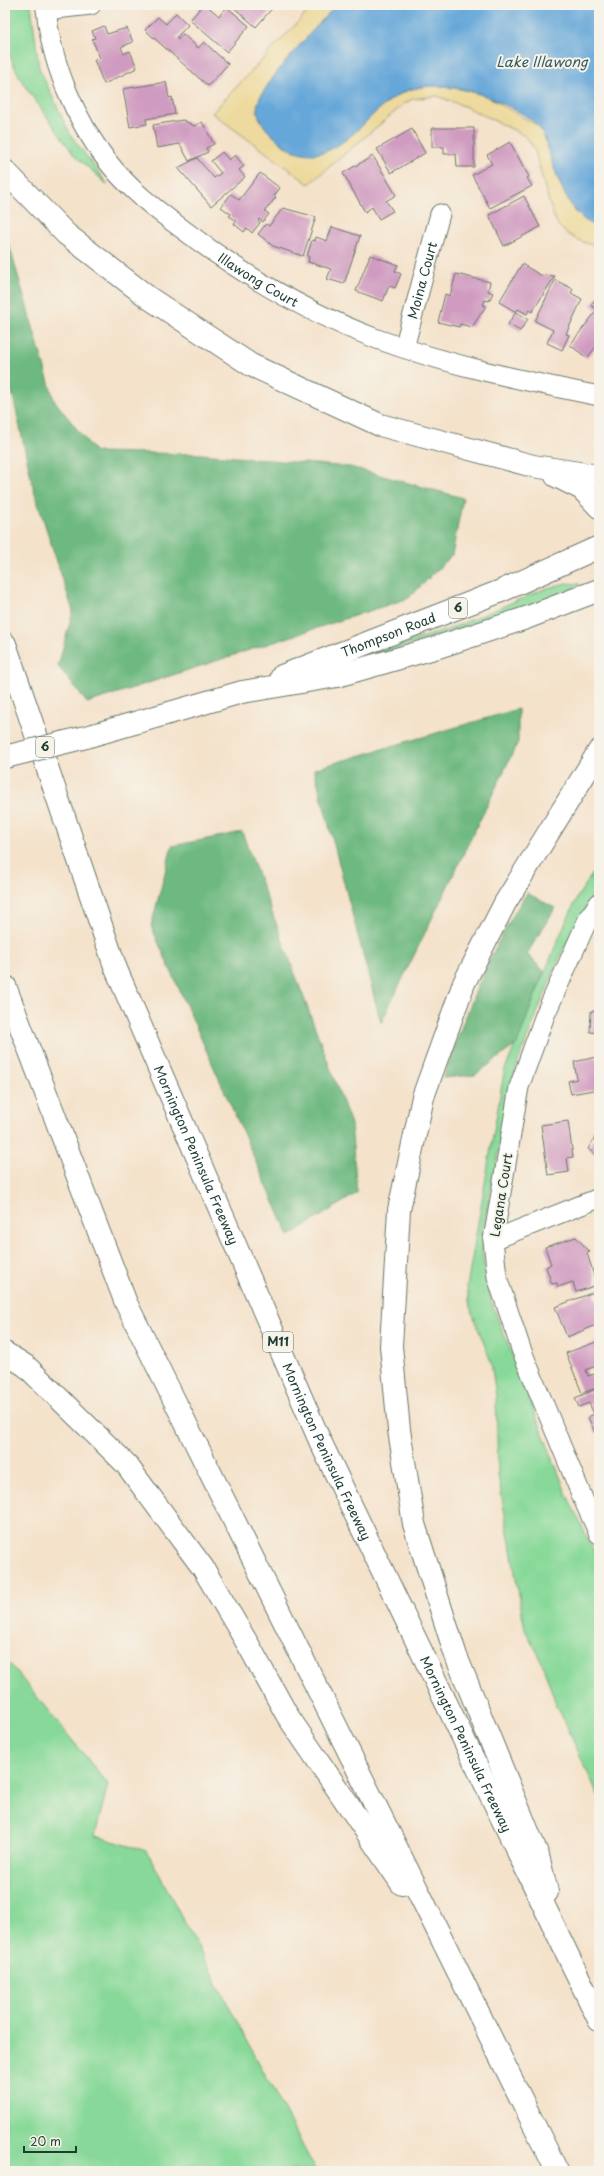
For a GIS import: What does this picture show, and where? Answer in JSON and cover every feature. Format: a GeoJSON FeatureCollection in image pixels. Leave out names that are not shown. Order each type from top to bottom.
{"type":"FeatureCollection","features":[{"type":"Feature","properties":{"kind":"main road"},"geometry":{"type":"LineString","coordinates":[[5,171],[66,234],[149,298],[251,365],[380,425],[533,466],[599,476]]}},
{"type":"Feature","properties":{"kind":"main road"},"geometry":{"type":"LineString","coordinates":[[533,466],[582,489],[599,507]]}},
{"type":"Feature","properties":{"kind":"main road","name":"Thompson Road"},"geometry":{"type":"LineString","coordinates":[[5,757],[242,692],[501,591],[599,547]]}},
{"type":"Feature","properties":{"kind":"main road","name":"Thompson Road"},"geometry":{"type":"LineString","coordinates":[[242,692],[337,676],[438,647],[526,618],[599,590]]}},
{"type":"Feature","properties":{"kind":"main road","name":"Mornington Peninsula Freeway"},"geometry":{"type":"LineString","coordinates":[[5,644],[116,969],[320,1441],[558,1939],[599,2020]]}},
{"type":"Feature","properties":{"kind":"main road"},"geometry":{"type":"LineString","coordinates":[[558,1939],[538,1856],[456,1656],[414,1524],[399,1430],[391,1346],[399,1210],[426,1090],[467,976],[505,903],[599,751]]}},
{"type":"Feature","properties":{"kind":"main road"},"geometry":{"type":"LineString","coordinates":[[5,986],[126,1303],[557,2171]]}},
{"type":"Feature","properties":{"kind":"main road"},"geometry":{"type":"LineString","coordinates":[[5,1353],[26,1366],[126,1464],[149,1495],[203,1568],[249,1646],[287,1715],[449,1953]]}},
{"type":"Feature","properties":{"kind":"street"},"geometry":{"type":"LineString","coordinates":[[46,8],[91,5]]}},
{"type":"Feature","properties":{"kind":"street","name":"Illawong Court"},"geometry":{"type":"LineString","coordinates":[[46,8],[55,58],[69,95],[101,152],[127,182],[162,214],[208,249],[275,292],[354,330],[404,348],[472,368],[599,396]]}},
{"type":"Feature","properties":{"kind":"street","name":"Moina Court"},"geometry":{"type":"LineString","coordinates":[[404,348],[440,214]]}},
{"type":"Feature","properties":{"kind":"street","name":"Legana Court"},"geometry":{"type":"LineString","coordinates":[[599,903],[589,917],[545,1015],[519,1087],[493,1240],[497,1277],[522,1349],[577,1487],[599,1534]]}},
{"type":"Feature","properties":{"kind":"street"},"geometry":{"type":"LineString","coordinates":[[493,1240],[599,1198]]}},
{"type":"Feature","properties":{"kind":"green space"},"geometry":{"type":"Polygon","coordinates":[[[5,5],[31,5],[39,68],[70,134],[108,185],[74,155],[21,80],[5,45],[5,5]]]}},
{"type":"Feature","properties":{"kind":"green space"},"geometry":{"type":"Polygon","coordinates":[[[5,240],[8,241],[54,400],[95,452],[201,454],[350,467],[463,498],[452,555],[409,598],[87,703],[58,666],[73,611],[34,491],[5,360],[5,240]]]}},
{"type":"Feature","properties":{"kind":"green space"},"geometry":{"type":"Polygon","coordinates":[[[566,583],[579,584],[580,587],[564,595],[319,674],[357,656],[447,630],[544,589],[566,583]]]}},
{"type":"Feature","properties":{"kind":"green space"},"geometry":{"type":"Polygon","coordinates":[[[518,709],[518,742],[381,1023],[314,769],[518,709]]]}},
{"type":"Feature","properties":{"kind":"green space"},"geometry":{"type":"Polygon","coordinates":[[[242,832],[351,1124],[357,1193],[289,1236],[151,926],[172,846],[242,832]]]}},
{"type":"Feature","properties":{"kind":"green space"},"geometry":{"type":"Polygon","coordinates":[[[599,864],[599,883],[560,956],[516,1067],[482,1234],[483,1259],[491,1301],[567,1495],[599,1562],[599,1797],[555,1701],[540,1657],[525,1630],[498,1475],[496,1396],[491,1362],[470,1307],[467,1287],[504,1072],[560,935],[578,896],[599,864]]]}},
{"type":"Feature","properties":{"kind":"green space"},"geometry":{"type":"Polygon","coordinates":[[[527,893],[555,908],[527,954],[544,971],[517,1044],[475,1075],[443,1078],[479,983],[501,937],[527,893]]]}},
{"type":"Feature","properties":{"kind":"green space"},"geometry":{"type":"Polygon","coordinates":[[[5,1658],[108,1784],[95,1836],[147,1851],[316,2171],[5,2171],[5,1658]]]}},
{"type":"Feature","properties":{"kind":"sand"},"geometry":{"type":"Polygon","coordinates":[[[314,5],[336,5],[276,74],[260,97],[264,126],[285,147],[381,108],[395,97],[410,89],[426,86],[441,86],[486,96],[538,126],[544,136],[560,182],[576,213],[599,228],[599,247],[572,237],[558,225],[534,148],[526,137],[464,106],[437,96],[412,99],[404,104],[309,184],[212,113],[314,5]]]}},
{"type":"Feature","properties":{"kind":"water","name":"Lake Illawong"},"geometry":{"type":"Polygon","coordinates":[[[336,5],[599,5],[599,228],[580,216],[567,198],[557,177],[547,144],[540,128],[533,121],[513,109],[491,98],[474,92],[451,87],[428,86],[405,92],[395,97],[377,111],[344,141],[324,152],[306,154],[294,151],[275,138],[264,126],[259,117],[257,107],[260,98],[291,55],[336,5]]]}},
{"type":"Feature","properties":{"kind":"building"},"geometry":{"type":"Polygon","coordinates":[[[203,5],[206,5],[219,16],[227,7],[249,26],[227,52],[190,20],[203,5]]]}},
{"type":"Feature","properties":{"kind":"building"},"geometry":{"type":"Polygon","coordinates":[[[231,5],[275,5],[256,27],[231,5]]]}},
{"type":"Feature","properties":{"kind":"building"},"geometry":{"type":"Polygon","coordinates":[[[176,13],[188,25],[176,38],[178,40],[183,34],[198,48],[204,42],[228,64],[208,86],[145,30],[158,17],[166,24],[176,13]]]}},
{"type":"Feature","properties":{"kind":"building"},"geometry":{"type":"Polygon","coordinates":[[[104,26],[107,34],[127,28],[133,42],[121,47],[124,54],[130,51],[137,68],[104,84],[94,60],[100,58],[92,39],[95,38],[92,31],[104,26]]]}},
{"type":"Feature","properties":{"kind":"building"},"geometry":{"type":"Polygon","coordinates":[[[166,82],[169,98],[172,97],[175,114],[146,119],[147,124],[130,127],[123,89],[166,82]]]}},
{"type":"Feature","properties":{"kind":"building"},"geometry":{"type":"Polygon","coordinates":[[[183,120],[194,126],[202,122],[214,144],[206,148],[208,152],[189,161],[180,144],[157,148],[153,125],[183,120]]]}},
{"type":"Feature","properties":{"kind":"building"},"geometry":{"type":"Polygon","coordinates":[[[432,128],[474,128],[474,167],[457,167],[456,154],[444,154],[444,147],[432,147],[432,128]]]}},
{"type":"Feature","properties":{"kind":"building"},"geometry":{"type":"Polygon","coordinates":[[[412,129],[425,153],[391,173],[377,149],[412,129]]]}},
{"type":"Feature","properties":{"kind":"building"},"geometry":{"type":"Polygon","coordinates":[[[510,142],[529,177],[527,178],[532,186],[490,208],[472,175],[492,164],[487,155],[510,142]]]}},
{"type":"Feature","properties":{"kind":"building"},"geometry":{"type":"Polygon","coordinates":[[[222,152],[229,160],[235,155],[244,166],[239,170],[245,177],[211,206],[178,168],[197,158],[214,178],[221,173],[211,161],[222,152]]]}},
{"type":"Feature","properties":{"kind":"building"},"geometry":{"type":"Polygon","coordinates":[[[373,156],[396,195],[386,201],[393,211],[379,219],[372,207],[365,212],[343,173],[373,156]]]}},
{"type":"Feature","properties":{"kind":"building"},"geometry":{"type":"Polygon","coordinates":[[[260,173],[280,188],[274,196],[276,197],[265,211],[269,214],[263,222],[259,219],[258,220],[260,223],[252,233],[247,228],[244,232],[234,224],[237,221],[229,216],[231,214],[221,207],[231,194],[239,200],[260,173]]]}},
{"type":"Feature","properties":{"kind":"building"},"geometry":{"type":"Polygon","coordinates":[[[524,196],[540,227],[504,246],[489,215],[524,196]]]}},
{"type":"Feature","properties":{"kind":"building"},"geometry":{"type":"Polygon","coordinates":[[[283,208],[316,217],[303,256],[273,246],[258,234],[266,224],[269,226],[283,208]]]}},
{"type":"Feature","properties":{"kind":"building"},"geometry":{"type":"Polygon","coordinates":[[[332,227],[360,236],[344,284],[327,279],[331,269],[308,262],[309,257],[307,256],[312,240],[315,241],[316,237],[327,241],[332,227]]]}},
{"type":"Feature","properties":{"kind":"building"},"geometry":{"type":"Polygon","coordinates":[[[370,255],[398,265],[395,271],[401,274],[395,288],[389,286],[383,301],[356,291],[370,255]]]}},
{"type":"Feature","properties":{"kind":"building"},"geometry":{"type":"Polygon","coordinates":[[[522,264],[540,275],[555,276],[532,312],[529,310],[527,314],[518,309],[516,312],[499,302],[522,264]]]}},
{"type":"Feature","properties":{"kind":"building"},"geometry":{"type":"Polygon","coordinates":[[[456,274],[490,282],[488,291],[493,293],[489,301],[485,300],[483,305],[486,306],[472,327],[460,324],[459,327],[438,322],[445,294],[450,296],[456,274]]]}},
{"type":"Feature","properties":{"kind":"building"},"geometry":{"type":"Polygon","coordinates":[[[555,280],[573,289],[571,293],[582,299],[566,334],[569,335],[562,350],[547,343],[553,330],[535,321],[555,280]]]}},
{"type":"Feature","properties":{"kind":"building"},"geometry":{"type":"Polygon","coordinates":[[[599,295],[599,346],[596,347],[587,358],[570,345],[597,310],[591,305],[599,295]]]}},
{"type":"Feature","properties":{"kind":"building"},"geometry":{"type":"Polygon","coordinates":[[[516,312],[528,319],[520,331],[508,324],[516,312]]]}},
{"type":"Feature","properties":{"kind":"building"},"geometry":{"type":"Polygon","coordinates":[[[591,1011],[599,1011],[599,1033],[590,1032],[591,1011]]]}},
{"type":"Feature","properties":{"kind":"building"},"geometry":{"type":"Polygon","coordinates":[[[596,1057],[597,1060],[599,1059],[599,1089],[571,1094],[568,1081],[577,1079],[574,1062],[596,1057]]]}},
{"type":"Feature","properties":{"kind":"building"},"geometry":{"type":"Polygon","coordinates":[[[568,1121],[573,1157],[567,1158],[569,1172],[548,1175],[541,1125],[568,1121]]]}},
{"type":"Feature","properties":{"kind":"building"},"geometry":{"type":"Polygon","coordinates":[[[599,1130],[599,1157],[588,1149],[599,1130]]]}},
{"type":"Feature","properties":{"kind":"building"},"geometry":{"type":"Polygon","coordinates":[[[576,1237],[590,1252],[587,1253],[597,1285],[576,1292],[573,1282],[558,1287],[557,1283],[552,1284],[546,1267],[551,1264],[545,1247],[576,1237]]]}},
{"type":"Feature","properties":{"kind":"building"},"geometry":{"type":"Polygon","coordinates":[[[594,1292],[599,1307],[599,1324],[567,1337],[555,1307],[594,1292]]]}},
{"type":"Feature","properties":{"kind":"building"},"geometry":{"type":"Polygon","coordinates":[[[599,1341],[599,1374],[596,1366],[586,1370],[588,1376],[598,1373],[599,1387],[582,1393],[566,1353],[599,1341]]]}},
{"type":"Feature","properties":{"kind":"building"},"geometry":{"type":"Polygon","coordinates":[[[599,1388],[599,1432],[595,1433],[588,1417],[594,1414],[589,1403],[579,1407],[575,1398],[599,1388]]]}}]}
